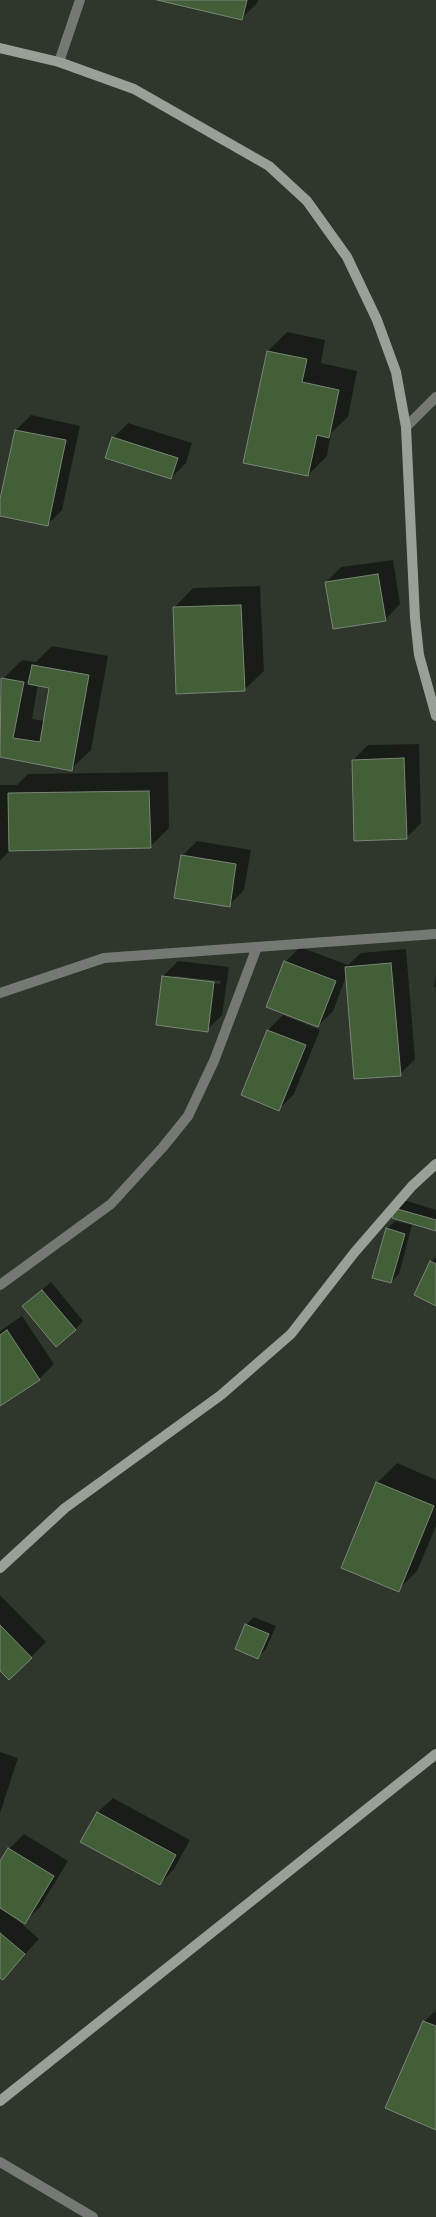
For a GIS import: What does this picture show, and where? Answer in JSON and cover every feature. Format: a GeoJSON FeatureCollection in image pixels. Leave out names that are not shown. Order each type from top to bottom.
{"type":"FeatureCollection","features":[{"type":"Feature","properties":{"kind":"street"},"geometry":{"type":"LineString","coordinates":[[59,62],[80,0]]}},
{"type":"Feature","properties":{"kind":"street"},"geometry":{"type":"LineString","coordinates":[[0,48],[59,62],[134,89],[269,166],[307,201],[347,257],[377,320],[396,372],[406,427],[415,618],[419,655],[436,716]]}},
{"type":"Feature","properties":{"kind":"street"},"geometry":{"type":"LineString","coordinates":[[406,427],[436,398]]}},
{"type":"Feature","properties":{"kind":"street"},"geometry":{"type":"LineString","coordinates":[[0,993],[104,958],[436,934]]}},
{"type":"Feature","properties":{"kind":"street"},"geometry":{"type":"LineString","coordinates":[[0,1285],[111,1204],[164,1148],[188,1116],[214,1060],[257,947]]}},
{"type":"Feature","properties":{"kind":"street"},"geometry":{"type":"LineString","coordinates":[[0,1568],[65,1508],[221,1396],[291,1334],[354,1253],[412,1186],[436,1164]]}},
{"type":"Feature","properties":{"kind":"street"},"geometry":{"type":"LineString","coordinates":[[0,2101],[436,1754]]}},
{"type":"Feature","properties":{"kind":"street"},"geometry":{"type":"LineString","coordinates":[[0,2162],[93,2217]]}},
{"type":"Feature","properties":{"kind":"building"},"geometry":{"type":"Polygon","coordinates":[[[157,0],[247,0],[242,20],[157,0]]]}},
{"type":"Feature","properties":{"kind":"building"},"geometry":{"type":"Polygon","coordinates":[[[267,351],[307,359],[302,382],[339,390],[329,438],[317,435],[308,476],[243,463],[267,351]]]}},
{"type":"Feature","properties":{"kind":"building"},"geometry":{"type":"Polygon","coordinates":[[[15,430],[66,440],[48,526],[0,516],[0,499],[15,430]]]}},
{"type":"Feature","properties":{"kind":"building"},"geometry":{"type":"Polygon","coordinates":[[[112,437],[178,458],[171,479],[105,458],[112,437]]]}},
{"type":"Feature","properties":{"kind":"building"},"geometry":{"type":"Polygon","coordinates":[[[378,574],[386,621],[333,629],[325,582],[378,574]]]}},
{"type":"Feature","properties":{"kind":"building"},"geometry":{"type":"Polygon","coordinates":[[[241,605],[245,691],[176,694],[173,607],[241,605]]]}},
{"type":"Feature","properties":{"kind":"building"},"geometry":{"type":"Polygon","coordinates":[[[32,665],[89,675],[72,771],[0,757],[1,678],[24,682],[13,738],[40,742],[49,688],[28,684],[32,665]]]}},
{"type":"Feature","properties":{"kind":"building"},"geometry":{"type":"Polygon","coordinates":[[[404,758],[407,839],[354,841],[352,760],[404,758]]]}},
{"type":"Feature","properties":{"kind":"building"},"geometry":{"type":"Polygon","coordinates":[[[149,791],[151,848],[9,851],[8,793],[149,791]]]}},
{"type":"Feature","properties":{"kind":"building"},"geometry":{"type":"Polygon","coordinates":[[[181,855],[236,864],[230,907],[174,898],[181,855]]]}},
{"type":"Feature","properties":{"kind":"building"},"geometry":{"type":"Polygon","coordinates":[[[284,961],[336,981],[318,1027],[266,1007],[284,961]]]}},
{"type":"Feature","properties":{"kind":"building"},"geometry":{"type":"Polygon","coordinates":[[[391,963],[401,1076],[354,1079],[345,967],[391,963]]]}},
{"type":"Feature","properties":{"kind":"building"},"geometry":{"type":"Polygon","coordinates":[[[162,976],[214,982],[208,1032],[156,1025],[162,976]]]}},
{"type":"Feature","properties":{"kind":"building"},"geometry":{"type":"Polygon","coordinates":[[[267,1030],[306,1045],[279,1111],[241,1095],[267,1030]]]}},
{"type":"Feature","properties":{"kind":"building"},"geometry":{"type":"Polygon","coordinates":[[[394,1208],[436,1220],[436,1231],[392,1218],[394,1208]]]}},
{"type":"Feature","properties":{"kind":"building"},"geometry":{"type":"Polygon","coordinates":[[[386,1228],[405,1234],[391,1283],[372,1278],[386,1228]]]}},
{"type":"Feature","properties":{"kind":"building"},"geometry":{"type":"Polygon","coordinates":[[[430,1261],[436,1264],[436,1306],[414,1295],[430,1261]]]}},
{"type":"Feature","properties":{"kind":"building"},"geometry":{"type":"Polygon","coordinates":[[[42,1290],[76,1330],[56,1347],[22,1306],[42,1290]]]}},
{"type":"Feature","properties":{"kind":"building"},"geometry":{"type":"Polygon","coordinates":[[[7,1330],[40,1380],[0,1406],[0,1335],[7,1330]]]}},
{"type":"Feature","properties":{"kind":"building"},"geometry":{"type":"Polygon","coordinates":[[[376,1482],[434,1506],[399,1592],[341,1568],[376,1482]]]}},
{"type":"Feature","properties":{"kind":"building"},"geometry":{"type":"Polygon","coordinates":[[[245,1624],[269,1634],[258,1659],[235,1649],[245,1624]]]}},
{"type":"Feature","properties":{"kind":"building"},"geometry":{"type":"Polygon","coordinates":[[[0,1625],[32,1658],[9,1680],[0,1671],[0,1625]]]}},
{"type":"Feature","properties":{"kind":"building"},"geometry":{"type":"Polygon","coordinates":[[[97,1812],[176,1855],[160,1885],[80,1842],[97,1812]]]}},
{"type":"Feature","properties":{"kind":"building"},"geometry":{"type":"Polygon","coordinates":[[[8,1848],[54,1876],[25,1924],[0,1908],[0,1861],[8,1848]]]}},
{"type":"Feature","properties":{"kind":"building"},"geometry":{"type":"Polygon","coordinates":[[[0,1933],[25,1954],[3,1980],[0,1978],[0,1933]]]}},
{"type":"Feature","properties":{"kind":"building"},"geometry":{"type":"Polygon","coordinates":[[[423,2021],[436,2026],[436,2130],[385,2108],[423,2021]]]}}]}
